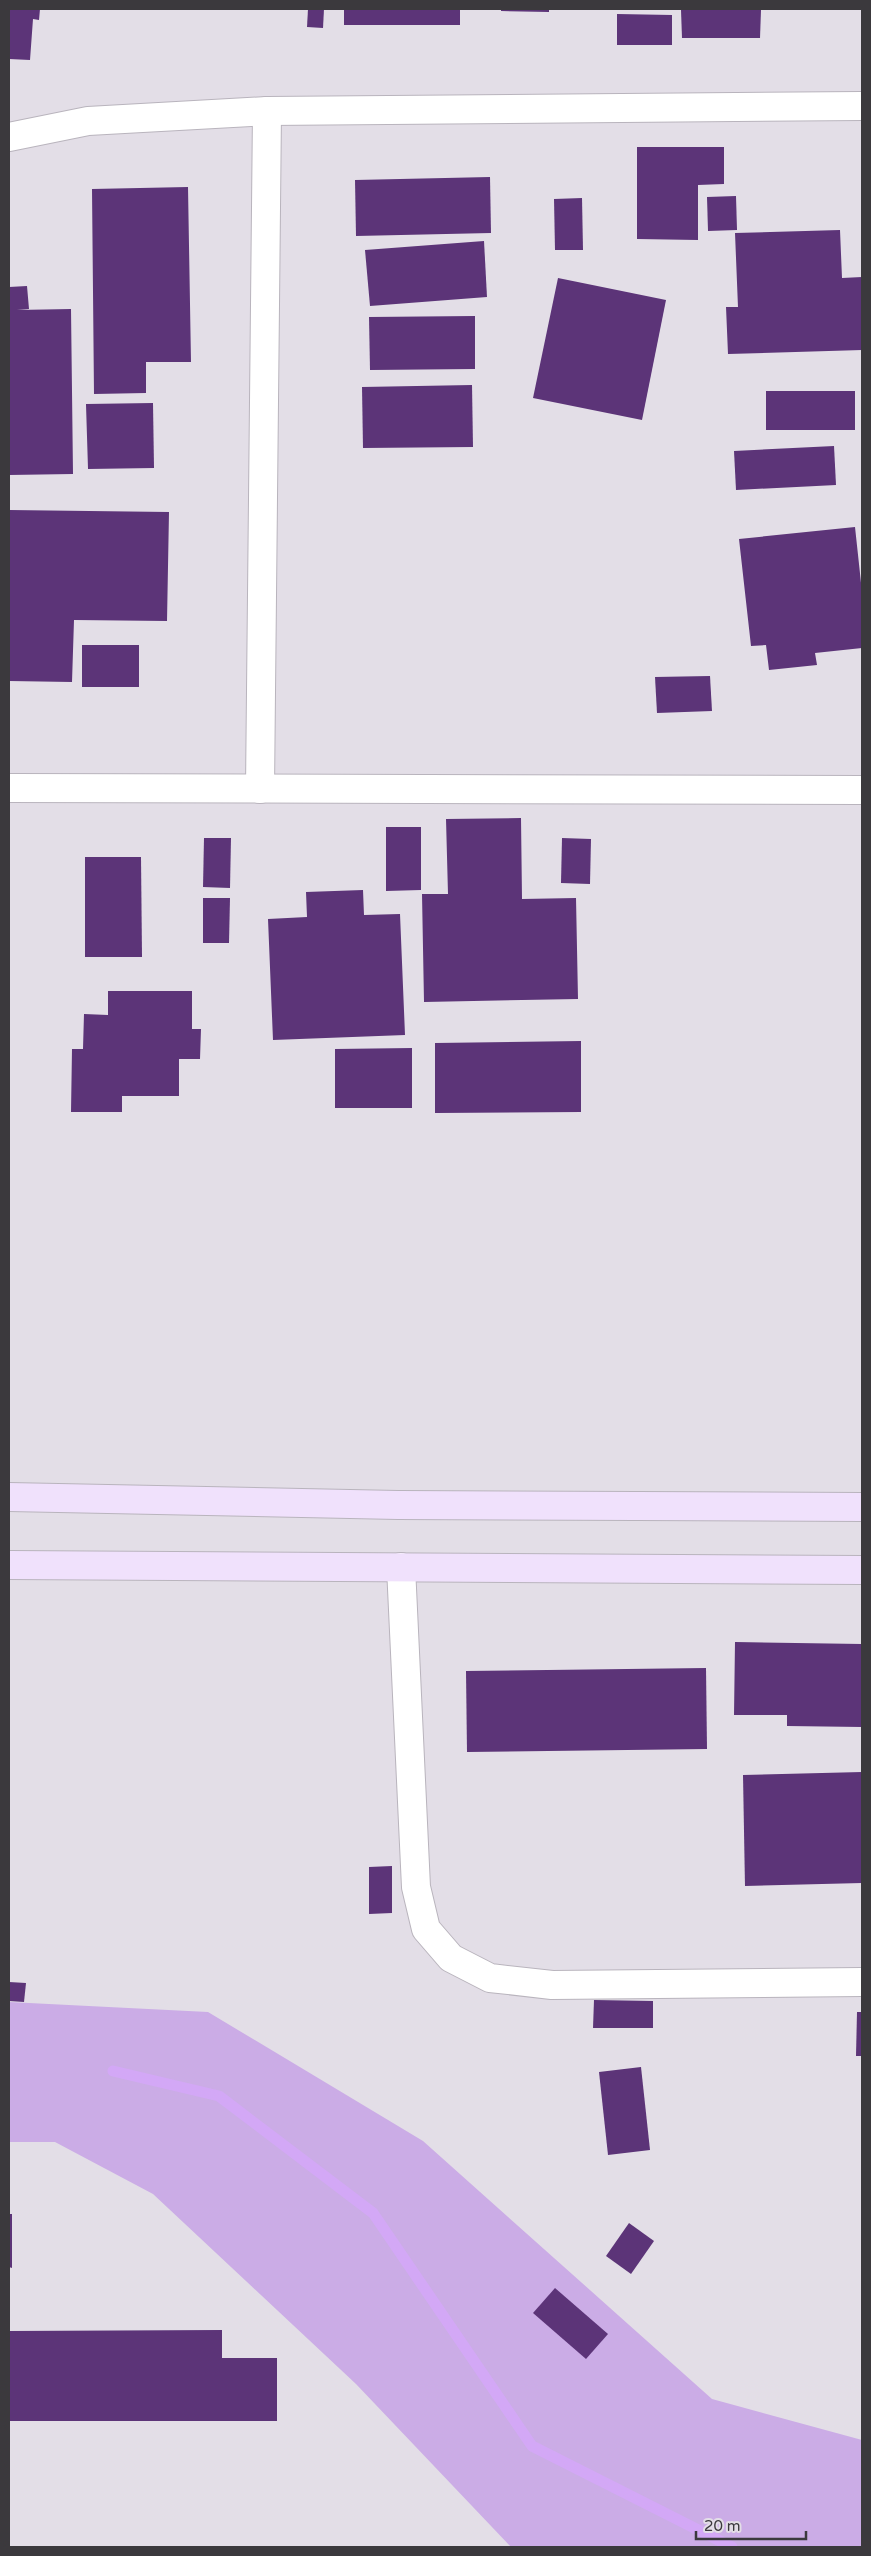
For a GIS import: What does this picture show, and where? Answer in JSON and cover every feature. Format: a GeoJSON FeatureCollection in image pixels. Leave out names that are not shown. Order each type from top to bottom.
{"type":"FeatureCollection","features":[{"type":"Feature","properties":{"kind":"street"},"geometry":{"type":"LineString","coordinates":[[9,137],[88,120],[267,111],[862,106]]}},
{"type":"Feature","properties":{"kind":"street"},"geometry":{"type":"LineString","coordinates":[[260,789],[267,111]]}},
{"type":"Feature","properties":{"kind":"street"},"geometry":{"type":"LineString","coordinates":[[9,788],[862,790]]}},
{"type":"Feature","properties":{"kind":"street"},"geometry":{"type":"LineString","coordinates":[[9,1497],[398,1505],[862,1507]]}},
{"type":"Feature","properties":{"kind":"street"},"geometry":{"type":"LineString","coordinates":[[9,1565],[862,1570]]}},
{"type":"Feature","properties":{"kind":"street"},"geometry":{"type":"LineString","coordinates":[[402,1567],[416,1887],[426,1929],[452,1958],[490,1978],[552,1985],[862,1982]]}},
{"type":"Feature","properties":{"kind":"shaded area"},"geometry":{"type":"Polygon","coordinates":[[[9,2002],[208,2012],[423,2141],[712,2399],[862,2440],[862,2547],[511,2547],[356,2384],[153,2194],[55,2142],[9,2142],[9,2002]]]}},
{"type":"Feature","properties":{"kind":"building"},"geometry":{"type":"Polygon","coordinates":[[[9,9],[40,9],[39,20],[33,19],[30,60],[9,59],[9,9]]]}},
{"type":"Feature","properties":{"kind":"building"},"geometry":{"type":"Polygon","coordinates":[[[308,9],[324,9],[323,28],[307,27],[308,9]]]}},
{"type":"Feature","properties":{"kind":"building"},"geometry":{"type":"Polygon","coordinates":[[[344,9],[460,9],[460,25],[344,25],[344,9]]]}},
{"type":"Feature","properties":{"kind":"building"},"geometry":{"type":"Polygon","coordinates":[[[501,9],[549,9],[549,12],[501,11],[501,9]]]}},
{"type":"Feature","properties":{"kind":"building"},"geometry":{"type":"Polygon","coordinates":[[[681,10],[761,10],[760,38],[682,38],[681,10]]]}},
{"type":"Feature","properties":{"kind":"building"},"geometry":{"type":"Polygon","coordinates":[[[617,14],[672,15],[672,45],[617,45],[617,14]]]}},
{"type":"Feature","properties":{"kind":"building"},"geometry":{"type":"Polygon","coordinates":[[[637,147],[724,147],[724,184],[698,185],[698,240],[637,239],[637,147]]]}},
{"type":"Feature","properties":{"kind":"building"},"geometry":{"type":"Polygon","coordinates":[[[490,177],[491,233],[356,236],[355,180],[490,177]]]}},
{"type":"Feature","properties":{"kind":"building"},"geometry":{"type":"Polygon","coordinates":[[[188,187],[191,362],[146,362],[146,393],[94,394],[92,189],[188,187]]]}},
{"type":"Feature","properties":{"kind":"building"},"geometry":{"type":"Polygon","coordinates":[[[736,196],[737,230],[708,231],[707,197],[736,196]]]}},
{"type":"Feature","properties":{"kind":"building"},"geometry":{"type":"Polygon","coordinates":[[[582,198],[583,250],[555,250],[554,199],[582,198]]]}},
{"type":"Feature","properties":{"kind":"building"},"geometry":{"type":"Polygon","coordinates":[[[840,230],[842,278],[862,277],[862,350],[728,354],[726,307],[738,307],[735,233],[840,230]]]}},
{"type":"Feature","properties":{"kind":"building"},"geometry":{"type":"Polygon","coordinates":[[[484,241],[487,297],[370,306],[365,250],[484,241]]]}},
{"type":"Feature","properties":{"kind":"building"},"geometry":{"type":"Polygon","coordinates":[[[558,278],[666,300],[642,420],[533,398],[558,278]]]}},
{"type":"Feature","properties":{"kind":"building"},"geometry":{"type":"Polygon","coordinates":[[[27,286],[29,309],[17,310],[71,309],[73,474],[9,475],[9,287],[27,286]]]}},
{"type":"Feature","properties":{"kind":"building"},"geometry":{"type":"Polygon","coordinates":[[[475,316],[475,369],[370,370],[369,317],[475,316]]]}},
{"type":"Feature","properties":{"kind":"building"},"geometry":{"type":"Polygon","coordinates":[[[472,385],[473,447],[363,448],[362,387],[472,385]]]}},
{"type":"Feature","properties":{"kind":"building"},"geometry":{"type":"Polygon","coordinates":[[[766,391],[855,391],[855,430],[766,430],[766,391]]]}},
{"type":"Feature","properties":{"kind":"building"},"geometry":{"type":"Polygon","coordinates":[[[153,403],[154,468],[88,469],[86,404],[153,403]]]}},
{"type":"Feature","properties":{"kind":"building"},"geometry":{"type":"Polygon","coordinates":[[[834,446],[836,485],[736,490],[734,451],[834,446]]]}},
{"type":"Feature","properties":{"kind":"building"},"geometry":{"type":"Polygon","coordinates":[[[9,510],[169,512],[167,621],[74,620],[72,682],[9,681],[9,510]]]}},
{"type":"Feature","properties":{"kind":"building"},"geometry":{"type":"Polygon","coordinates":[[[855,527],[862,592],[862,648],[815,653],[817,665],[769,670],[766,645],[751,646],[739,539],[855,527]]]}},
{"type":"Feature","properties":{"kind":"building"},"geometry":{"type":"Polygon","coordinates":[[[82,645],[139,645],[139,687],[82,687],[82,645]]]}},
{"type":"Feature","properties":{"kind":"building"},"geometry":{"type":"Polygon","coordinates":[[[710,676],[712,711],[657,713],[655,677],[710,676]]]}},
{"type":"Feature","properties":{"kind":"building"},"geometry":{"type":"Polygon","coordinates":[[[521,818],[522,899],[576,898],[578,999],[424,1002],[422,894],[448,894],[446,819],[521,818]]]}},
{"type":"Feature","properties":{"kind":"building"},"geometry":{"type":"Polygon","coordinates":[[[386,827],[421,827],[421,890],[386,891],[386,827]]]}},
{"type":"Feature","properties":{"kind":"building"},"geometry":{"type":"Polygon","coordinates":[[[204,838],[231,838],[230,888],[203,887],[204,838]]]}},
{"type":"Feature","properties":{"kind":"building"},"geometry":{"type":"Polygon","coordinates":[[[562,838],[591,839],[590,884],[561,883],[562,838]]]}},
{"type":"Feature","properties":{"kind":"building"},"geometry":{"type":"Polygon","coordinates":[[[85,857],[141,857],[142,957],[85,957],[85,857]]]}},
{"type":"Feature","properties":{"kind":"building"},"geometry":{"type":"Polygon","coordinates":[[[363,890],[364,915],[400,914],[405,1035],[273,1040],[268,919],[307,917],[306,892],[363,890]]]}},
{"type":"Feature","properties":{"kind":"building"},"geometry":{"type":"Polygon","coordinates":[[[203,898],[230,898],[229,943],[203,943],[203,898]]]}},
{"type":"Feature","properties":{"kind":"building"},"geometry":{"type":"Polygon","coordinates":[[[108,991],[192,991],[192,1029],[201,1029],[200,1059],[179,1059],[179,1096],[122,1096],[122,1112],[71,1112],[72,1049],[83,1049],[84,1014],[108,1015],[108,991]]]}},
{"type":"Feature","properties":{"kind":"building"},"geometry":{"type":"Polygon","coordinates":[[[581,1041],[581,1112],[435,1113],[435,1043],[581,1041]]]}},
{"type":"Feature","properties":{"kind":"building"},"geometry":{"type":"Polygon","coordinates":[[[412,1048],[412,1108],[335,1108],[335,1049],[412,1048]]]}},
{"type":"Feature","properties":{"kind":"building"},"geometry":{"type":"Polygon","coordinates":[[[735,1642],[862,1644],[862,1727],[787,1726],[787,1715],[734,1715],[735,1642]]]}},
{"type":"Feature","properties":{"kind":"building"},"geometry":{"type":"Polygon","coordinates":[[[706,1668],[707,1749],[467,1752],[466,1671],[706,1668]]]}},
{"type":"Feature","properties":{"kind":"building"},"geometry":{"type":"Polygon","coordinates":[[[862,1772],[862,1883],[745,1886],[743,1775],[862,1772]]]}},
{"type":"Feature","properties":{"kind":"building"},"geometry":{"type":"Polygon","coordinates":[[[392,1866],[392,1913],[369,1914],[369,1867],[392,1866]]]}},
{"type":"Feature","properties":{"kind":"building"},"geometry":{"type":"Polygon","coordinates":[[[9,1982],[26,1983],[24,2002],[9,2001],[9,1982]]]}},
{"type":"Feature","properties":{"kind":"building"},"geometry":{"type":"Polygon","coordinates":[[[594,2000],[653,2001],[653,2028],[593,2028],[594,2000]]]}},
{"type":"Feature","properties":{"kind":"building"},"geometry":{"type":"Polygon","coordinates":[[[857,2012],[862,2012],[862,2056],[856,2056],[857,2012]]]}},
{"type":"Feature","properties":{"kind":"building"},"geometry":{"type":"Polygon","coordinates":[[[641,2067],[650,2150],[608,2155],[599,2072],[641,2067]]]}},
{"type":"Feature","properties":{"kind":"building"},"geometry":{"type":"Polygon","coordinates":[[[9,2214],[12,2214],[12,2268],[9,2267],[9,2214]]]}},
{"type":"Feature","properties":{"kind":"building"},"geometry":{"type":"Polygon","coordinates":[[[629,2223],[654,2241],[631,2274],[606,2256],[629,2223]]]}},
{"type":"Feature","properties":{"kind":"building"},"geometry":{"type":"Polygon","coordinates":[[[555,2288],[608,2334],[586,2359],[533,2313],[555,2288]]]}},
{"type":"Feature","properties":{"kind":"building"},"geometry":{"type":"Polygon","coordinates":[[[222,2330],[222,2358],[277,2358],[277,2421],[9,2421],[9,2331],[222,2330]]]}},
{"type":"Feature","properties":{"kind":"waterway"},"geometry":{"type":"LineString","coordinates":[[113,2071],[219,2096],[373,2213],[532,2446],[732,2547]]}}]}
